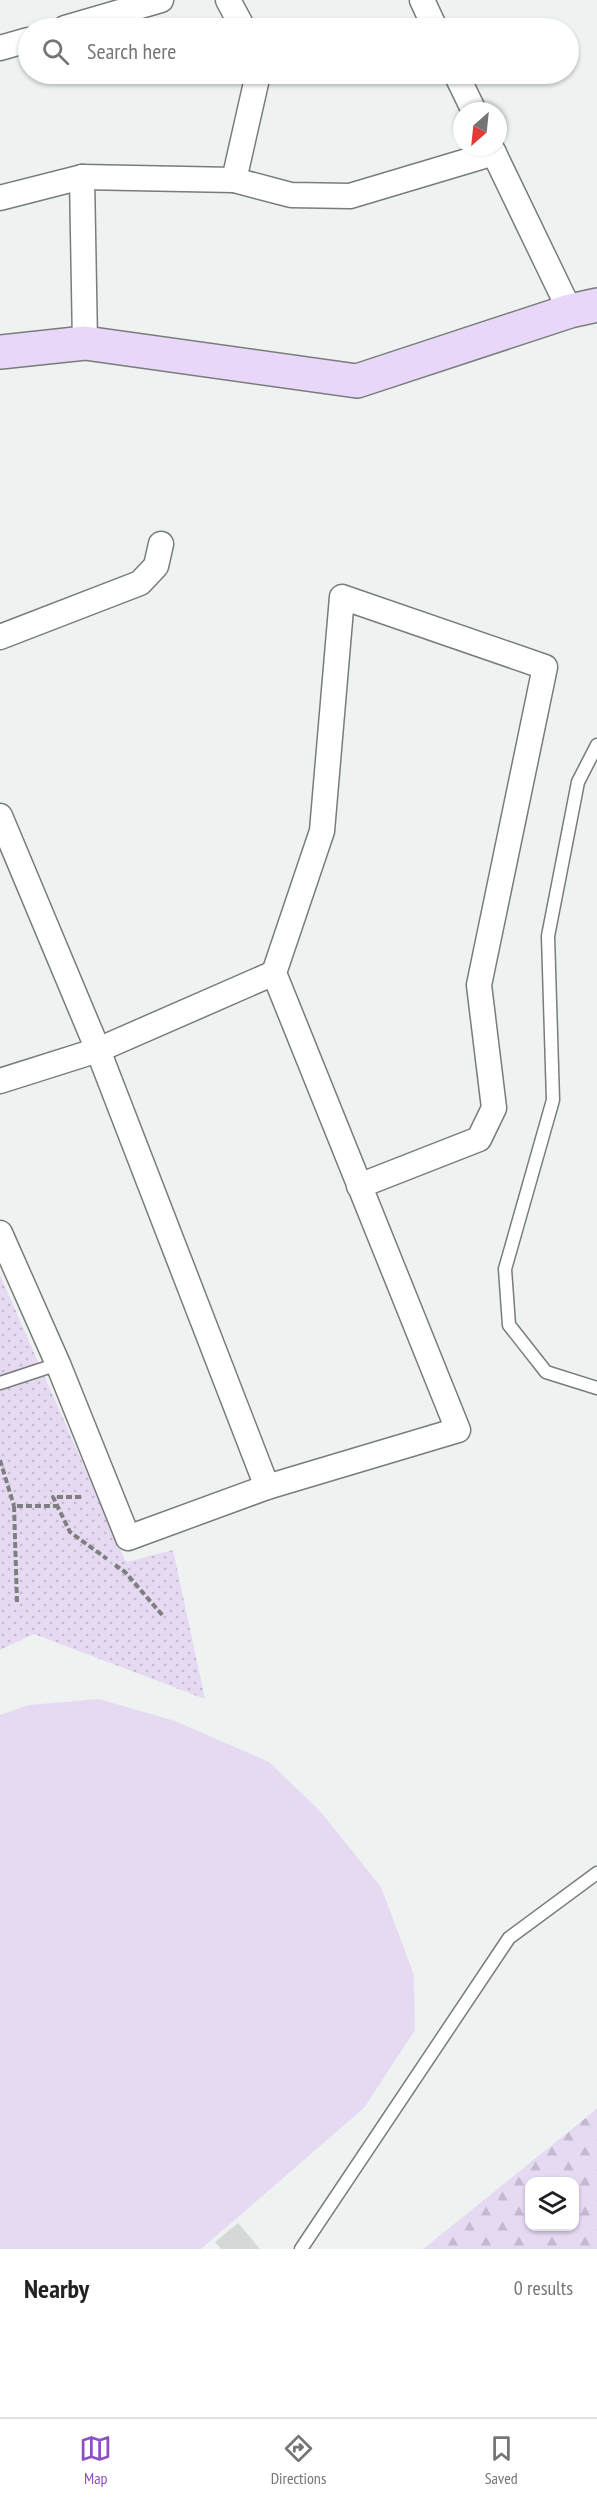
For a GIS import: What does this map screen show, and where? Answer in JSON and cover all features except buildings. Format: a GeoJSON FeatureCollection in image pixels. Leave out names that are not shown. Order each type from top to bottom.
{"type":"FeatureCollection","features":[{"type":"Feature","properties":{"kind":"street"},"geometry":{"type":"LineString","coordinates":[[99,18],[161,0]]}},
{"type":"Feature","properties":{"kind":"street"},"geometry":{"type":"LineString","coordinates":[[228,0],[238,18]]}},
{"type":"Feature","properties":{"kind":"street"},"geometry":{"type":"LineString","coordinates":[[422,0],[430,18]]}},
{"type":"Feature","properties":{"kind":"street"},"geometry":{"type":"LineString","coordinates":[[0,48],[18,42]]}},
{"type":"Feature","properties":{"kind":"street"},"geometry":{"type":"LineString","coordinates":[[234,180],[256,84]]}},
{"type":"Feature","properties":{"kind":"street"},"geometry":{"type":"LineString","coordinates":[[461,84],[470,102]]}},
{"type":"Feature","properties":{"kind":"street"},"geometry":{"type":"LineString","coordinates":[[0,198],[82,177],[234,180],[291,195],[350,196],[474,156]]}},
{"type":"Feature","properties":{"kind":"street"},"geometry":{"type":"LineString","coordinates":[[0,352],[85,343],[357,381],[584,308],[496,156]]}},
{"type":"Feature","properties":{"kind":"street"},"geometry":{"type":"LineString","coordinates":[[82,177],[85,343]]}},
{"type":"Feature","properties":{"kind":"street"},"geometry":{"type":"LineString","coordinates":[[0,637],[140,583],[156,566],[161,544]]}},
{"type":"Feature","properties":{"kind":"street"},"geometry":{"type":"LineString","coordinates":[[0,1233],[58,1364],[128,1538],[267,1486],[458,1430],[358,1186],[274,973],[322,831],[342,597],[545,667],[479,985],[494,1108],[479,1139],[358,1186]]}},
{"type":"Feature","properties":{"kind":"street"},"geometry":{"type":"LineString","coordinates":[[0,816],[98,1050],[267,1486]]}},
{"type":"Feature","properties":{"kind":"street"},"geometry":{"type":"LineString","coordinates":[[0,1081],[98,1050],[274,973]]}},
{"type":"Feature","properties":{"kind":"lane"},"geometry":{"type":"LineString","coordinates":[[597,745],[578,782],[548,936],[553,1100],[505,1269],[509,1324],[538,1363],[546,1372],[597,1389]]}},
{"type":"Feature","properties":{"kind":"lane"},"geometry":{"type":"LineString","coordinates":[[0,1383],[58,1364]]}},
{"type":"Feature","properties":{"kind":"lane"},"geometry":{"type":"LineString","coordinates":[[301,2249],[509,1938],[597,1872]]}},
{"type":"Feature","properties":{"kind":"path"},"geometry":{"type":"LineString","coordinates":[[0,1460],[14,1506],[17,1602]]}},
{"type":"Feature","properties":{"kind":"path"},"geometry":{"type":"LineString","coordinates":[[14,1506],[57,1506]]}},
{"type":"Feature","properties":{"kind":"green space"},"geometry":{"type":"Polygon","coordinates":[[[0,1275],[126,1562],[173,1550],[205,1699],[34,1634],[0,1650],[0,1275]]]}},
{"type":"Feature","properties":{"kind":"green space"},"geometry":{"type":"Polygon","coordinates":[[[99,1699],[175,1721],[269,1762],[320,1811],[381,1887],[414,1975],[415,2030],[364,2108],[201,2249],[0,2249],[0,1715],[29,1705],[99,1699]]]}},
{"type":"Feature","properties":{"kind":"green space"},"geometry":{"type":"Polygon","coordinates":[[[597,2108],[597,2249],[423,2249],[593,2112],[597,2108]]]}}]}
